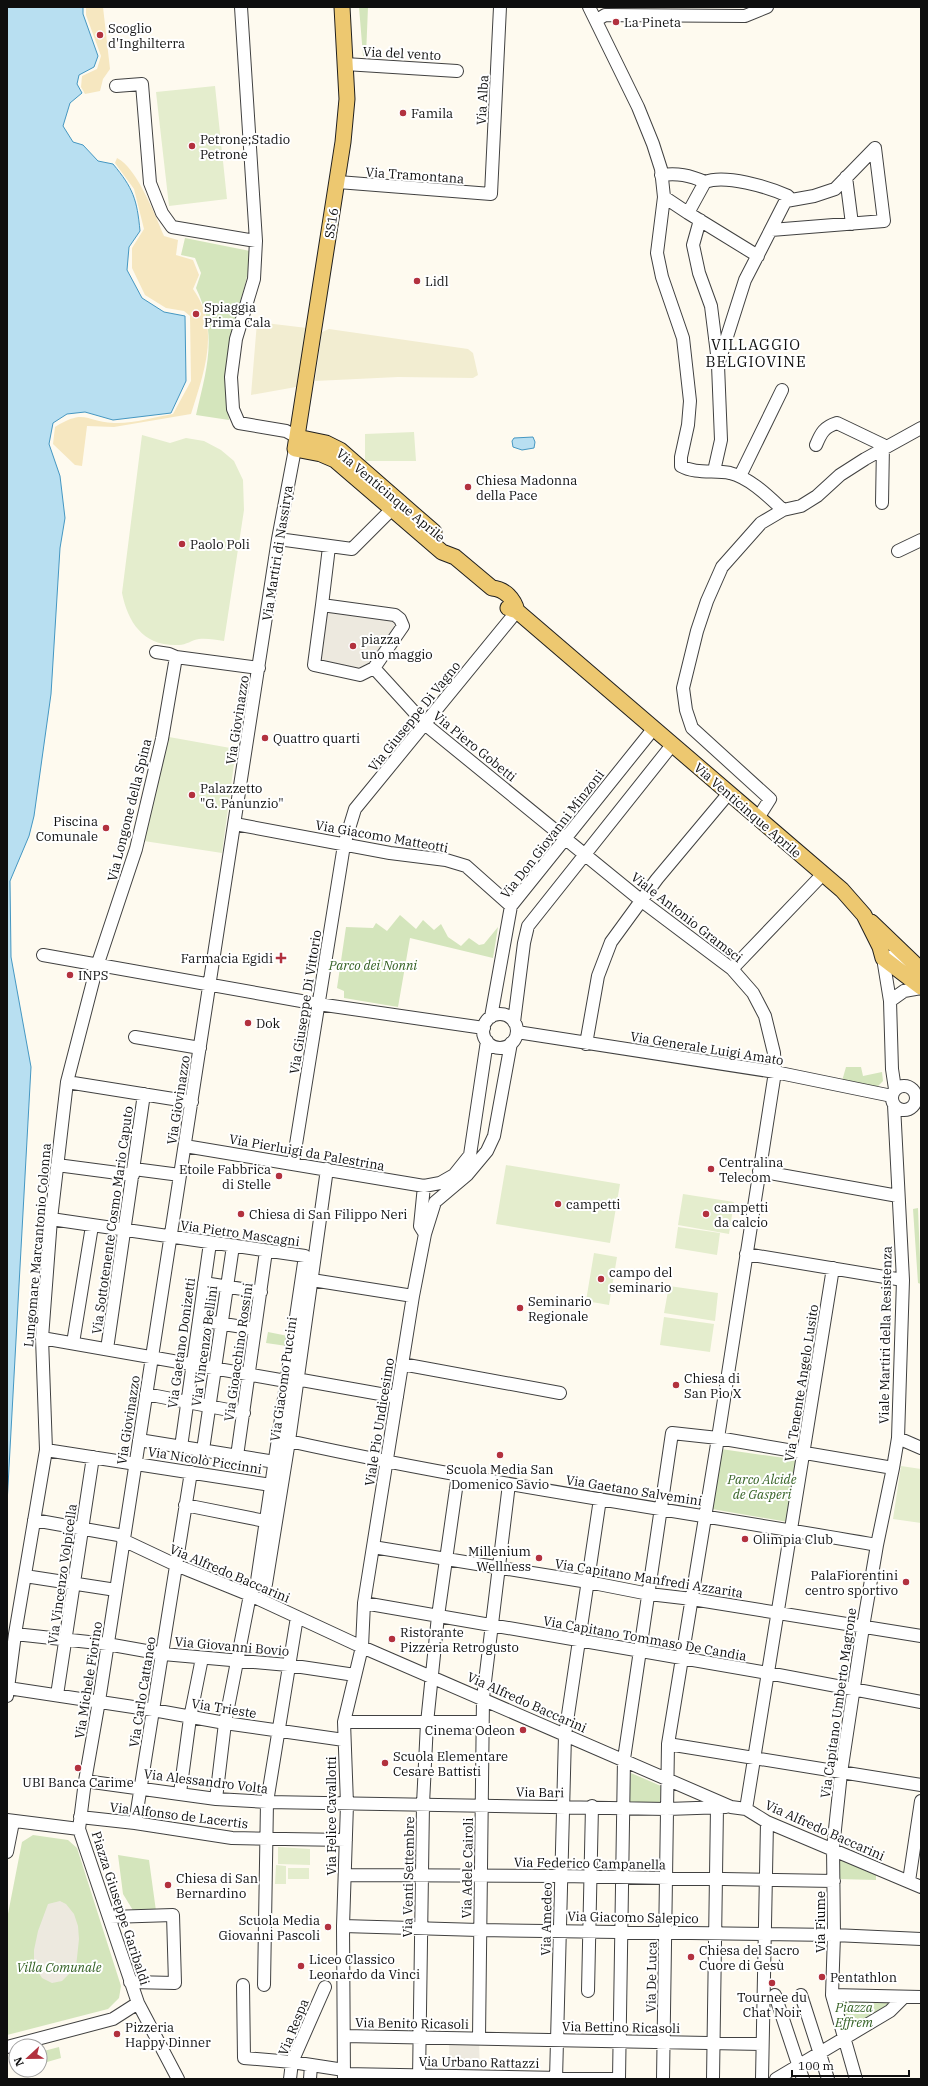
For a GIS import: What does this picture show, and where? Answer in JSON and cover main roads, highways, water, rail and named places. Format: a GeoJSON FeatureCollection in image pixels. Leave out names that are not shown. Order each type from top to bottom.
{"type":"FeatureCollection","features":[{"type":"Feature","properties":{"kind":"main road","name":"SS16"},"geometry":{"type":"LineString","coordinates":[[296,443],[338,182],[347,99],[342,7]]}},
{"type":"Feature","properties":{"kind":"main road","name":"Via Venticinque Aprile"},"geometry":{"type":"LineString","coordinates":[[296,443],[326,442],[340,450],[450,546],[455,556],[492,588],[494,597],[508,609],[517,612],[842,890],[864,915],[880,947],[883,958],[921,988]]}},
{"type":"Feature","properties":{"kind":"main road","name":"Via Venticinque Aprile"},"geometry":{"type":"LineString","coordinates":[[296,443],[335,460],[442,552],[455,556]]}},
{"type":"Feature","properties":{"kind":"main road"},"geometry":{"type":"LineString","coordinates":[[864,915],[919,968]]}},
{"type":"Feature","properties":{"kind":"water"},"geometry":{"type":"Polygon","coordinates":[[[7,7],[83,7],[83,14],[98,56],[94,67],[79,75],[77,84],[82,93],[70,103],[63,126],[73,142],[83,145],[98,161],[113,164],[130,187],[137,210],[140,231],[129,247],[127,270],[142,298],[164,312],[185,316],[186,381],[171,413],[113,420],[85,412],[67,414],[53,423],[49,444],[60,476],[65,518],[60,548],[51,694],[34,816],[29,836],[10,881],[11,957],[31,1067],[7,1504],[7,7]]]}},
{"type":"Feature","properties":{"kind":"water"},"geometry":{"type":"Polygon","coordinates":[[[533,437],[535,442],[534,448],[522,450],[513,447],[512,441],[514,438],[533,437]]]}},
{"type":"Feature","properties":{"kind":"place","name":"La Pineta"},"geometry":{"type":"Point","coordinates":[616,22]}},
{"type":"Feature","properties":{"kind":"place","name":"Scoglio d'Inghilterra"},"geometry":{"type":"Point","coordinates":[100,35]}},
{"type":"Feature","properties":{"kind":"place","name":"Famila"},"geometry":{"type":"Point","coordinates":[403,113]}},
{"type":"Feature","properties":{"kind":"place","name":"Petrone;Stadio Petrone"},"geometry":{"type":"Point","coordinates":[192,146]}},
{"type":"Feature","properties":{"kind":"place","name":"Lidl"},"geometry":{"type":"Point","coordinates":[417,281]}},
{"type":"Feature","properties":{"kind":"place","name":"Spiaggia Prima Cala"},"geometry":{"type":"Point","coordinates":[196,314]}},
{"type":"Feature","properties":{"kind":"place","name":"Chiesa Madonna della Pace"},"geometry":{"type":"Point","coordinates":[468,487]}},
{"type":"Feature","properties":{"kind":"place","name":"Paolo Poli"},"geometry":{"type":"Point","coordinates":[182,544]}},
{"type":"Feature","properties":{"kind":"place","name":"piazza uno maggio"},"geometry":{"type":"Point","coordinates":[353,646]}},
{"type":"Feature","properties":{"kind":"place","name":"Quattro quarti"},"geometry":{"type":"Point","coordinates":[265,738]}},
{"type":"Feature","properties":{"kind":"place","name":"Palazzetto \"G. Panunzio\""},"geometry":{"type":"Point","coordinates":[192,795]}},
{"type":"Feature","properties":{"kind":"place","name":"Piscina Comunale"},"geometry":{"type":"Point","coordinates":[106,828]}},
{"type":"Feature","properties":{"kind":"place","name":"Farmacia Egidi"},"geometry":{"type":"Point","coordinates":[281,958]}},
{"type":"Feature","properties":{"kind":"place","name":"INPS"},"geometry":{"type":"Point","coordinates":[70,975]}},
{"type":"Feature","properties":{"kind":"place","name":"Dok"},"geometry":{"type":"Point","coordinates":[248,1023]}},
{"type":"Feature","properties":{"kind":"place","name":"Centralina Telecom"},"geometry":{"type":"Point","coordinates":[711,1169]}},
{"type":"Feature","properties":{"kind":"place","name":"Etoile Fabbrica di Stelle"},"geometry":{"type":"Point","coordinates":[279,1176]}},
{"type":"Feature","properties":{"kind":"place","name":"campetti"},"geometry":{"type":"Point","coordinates":[558,1204]}},
{"type":"Feature","properties":{"kind":"place","name":"Chiesa di San Filippo Neri"},"geometry":{"type":"Point","coordinates":[241,1214]}},
{"type":"Feature","properties":{"kind":"place","name":"campetti da calcio"},"geometry":{"type":"Point","coordinates":[706,1214]}},
{"type":"Feature","properties":{"kind":"place","name":"campo del seminario"},"geometry":{"type":"Point","coordinates":[601,1279]}},
{"type":"Feature","properties":{"kind":"place","name":"Seminario Regionale"},"geometry":{"type":"Point","coordinates":[520,1308]}},
{"type":"Feature","properties":{"kind":"place","name":"Chiesa di San Pio X"},"geometry":{"type":"Point","coordinates":[676,1385]}},
{"type":"Feature","properties":{"kind":"place","name":"Scuola Media San Domenico Savio"},"geometry":{"type":"Point","coordinates":[500,1455]}},
{"type":"Feature","properties":{"kind":"place","name":"Olimpia Club"},"geometry":{"type":"Point","coordinates":[745,1539]}},
{"type":"Feature","properties":{"kind":"place","name":"Millenium Wellness"},"geometry":{"type":"Point","coordinates":[539,1558]}},
{"type":"Feature","properties":{"kind":"place","name":"PalaFiorentini centro sportivo"},"geometry":{"type":"Point","coordinates":[906,1582]}},
{"type":"Feature","properties":{"kind":"place","name":"Ristorante Pizzeria Retrogusto"},"geometry":{"type":"Point","coordinates":[392,1639]}},
{"type":"Feature","properties":{"kind":"place","name":"Cinema Odeon"},"geometry":{"type":"Point","coordinates":[523,1730]}},
{"type":"Feature","properties":{"kind":"place","name":"Scuola Elementare Cesare Battisti"},"geometry":{"type":"Point","coordinates":[385,1763]}},
{"type":"Feature","properties":{"kind":"place","name":"UBI Banca Carime"},"geometry":{"type":"Point","coordinates":[78,1768]}},
{"type":"Feature","properties":{"kind":"place","name":"Chiesa di San Bernardino"},"geometry":{"type":"Point","coordinates":[168,1885]}},
{"type":"Feature","properties":{"kind":"place","name":"Scuola Media Giovanni Pascoli"},"geometry":{"type":"Point","coordinates":[328,1927]}},
{"type":"Feature","properties":{"kind":"place","name":"Chiesa del Sacro Cuore di Gesù"},"geometry":{"type":"Point","coordinates":[691,1957]}},
{"type":"Feature","properties":{"kind":"place","name":"Liceo Classico Leonardo da Vinci"},"geometry":{"type":"Point","coordinates":[301,1966]}},
{"type":"Feature","properties":{"kind":"place","name":"Pentathlon"},"geometry":{"type":"Point","coordinates":[822,1977]}},
{"type":"Feature","properties":{"kind":"place","name":"Tournee du Chat Noir"},"geometry":{"type":"Point","coordinates":[772,1983]}},
{"type":"Feature","properties":{"kind":"place","name":"Pizzeria Happy Dinner"},"geometry":{"type":"Point","coordinates":[117,2034]}},
{"type":"Feature","properties":{"kind":"district","name":"VILLAGGIO BELGIOVINE"},"geometry":{"type":"Point","coordinates":[756,354]}},
{"type":"Feature","properties":{"kind":"park label","name":"Parco dei Nonni"},"geometry":{"type":"Point","coordinates":[373,965]}},
{"type":"Feature","properties":{"kind":"park label","name":"Parco Alcide de Gasperi"},"geometry":{"type":"Point","coordinates":[762,1486]}},
{"type":"Feature","properties":{"kind":"park label","name":"Villa Comunale"},"geometry":{"type":"Point","coordinates":[59,1967]}},
{"type":"Feature","properties":{"kind":"park label","name":"Piazza Effrem"},"geometry":{"type":"Point","coordinates":[854,2014]}}]}
